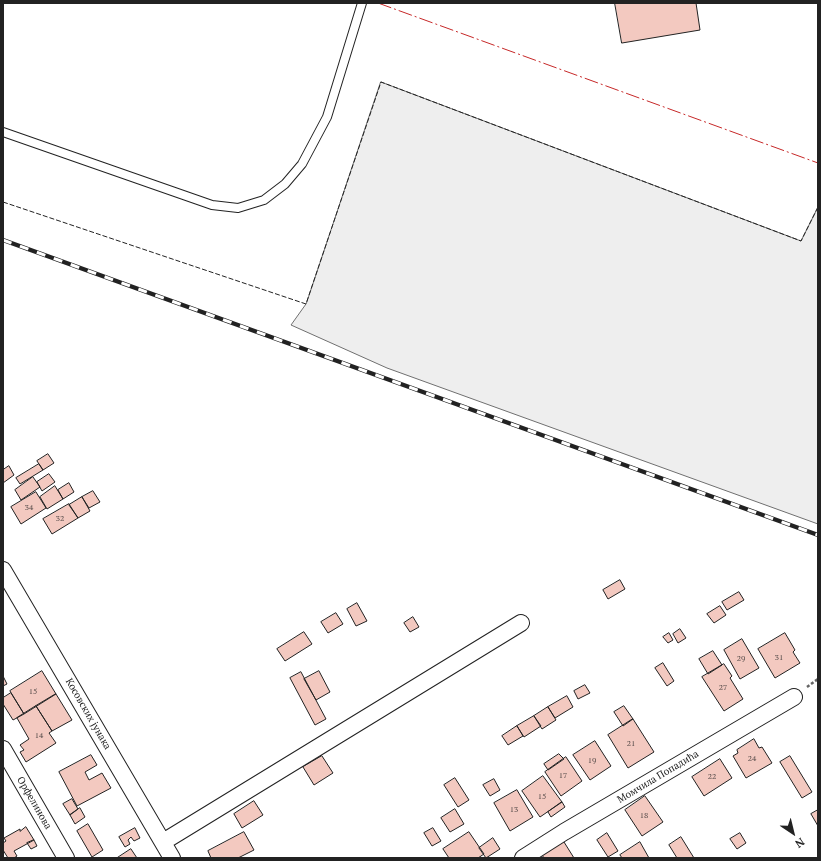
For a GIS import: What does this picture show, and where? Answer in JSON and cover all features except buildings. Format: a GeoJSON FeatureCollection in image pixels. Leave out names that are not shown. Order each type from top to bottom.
{"type":"FeatureCollection","features":[{"type":"Feature","properties":{"kind":"street","name":"Косовских јунака"},"geometry":{"type":"LineString","coordinates":[[3,570],[172,858]]}},
{"type":"Feature","properties":{"kind":"street"},"geometry":{"type":"LineString","coordinates":[[163,842],[521,623]]}},
{"type":"Feature","properties":{"kind":"street","name":"Момчила Попадића"},"geometry":{"type":"LineString","coordinates":[[523,858],[564,832],[794,697]]}},
{"type":"Feature","properties":{"kind":"street","name":"Орфелинова"},"geometry":{"type":"LineString","coordinates":[[3,749],[66,858]]}},
{"type":"Feature","properties":{"kind":"lane"},"geometry":{"type":"LineString","coordinates":[[3,132],[212,205],[238,208],[264,200],[285,184],[302,164],[326,117],[362,3]]}},
{"type":"Feature","properties":{"kind":"shaded area"},"geometry":{"type":"Polygon","coordinates":[[[381,82],[801,241],[818,207],[818,524],[387,368],[291,325],[306,304],[381,82]]]}},
{"type":"Feature","properties":{"kind":"railway"},"geometry":{"type":"LineString","coordinates":[[3,240],[818,535]]}},
{"type":"Feature","properties":{"kind":"fence"},"geometry":{"type":"LineString","coordinates":[[3,202],[306,304],[381,82],[801,241],[818,207]]}},
{"type":"Feature","properties":{"kind":"power"},"geometry":{"type":"LineString","coordinates":[[378,3],[818,163]]}}]}
